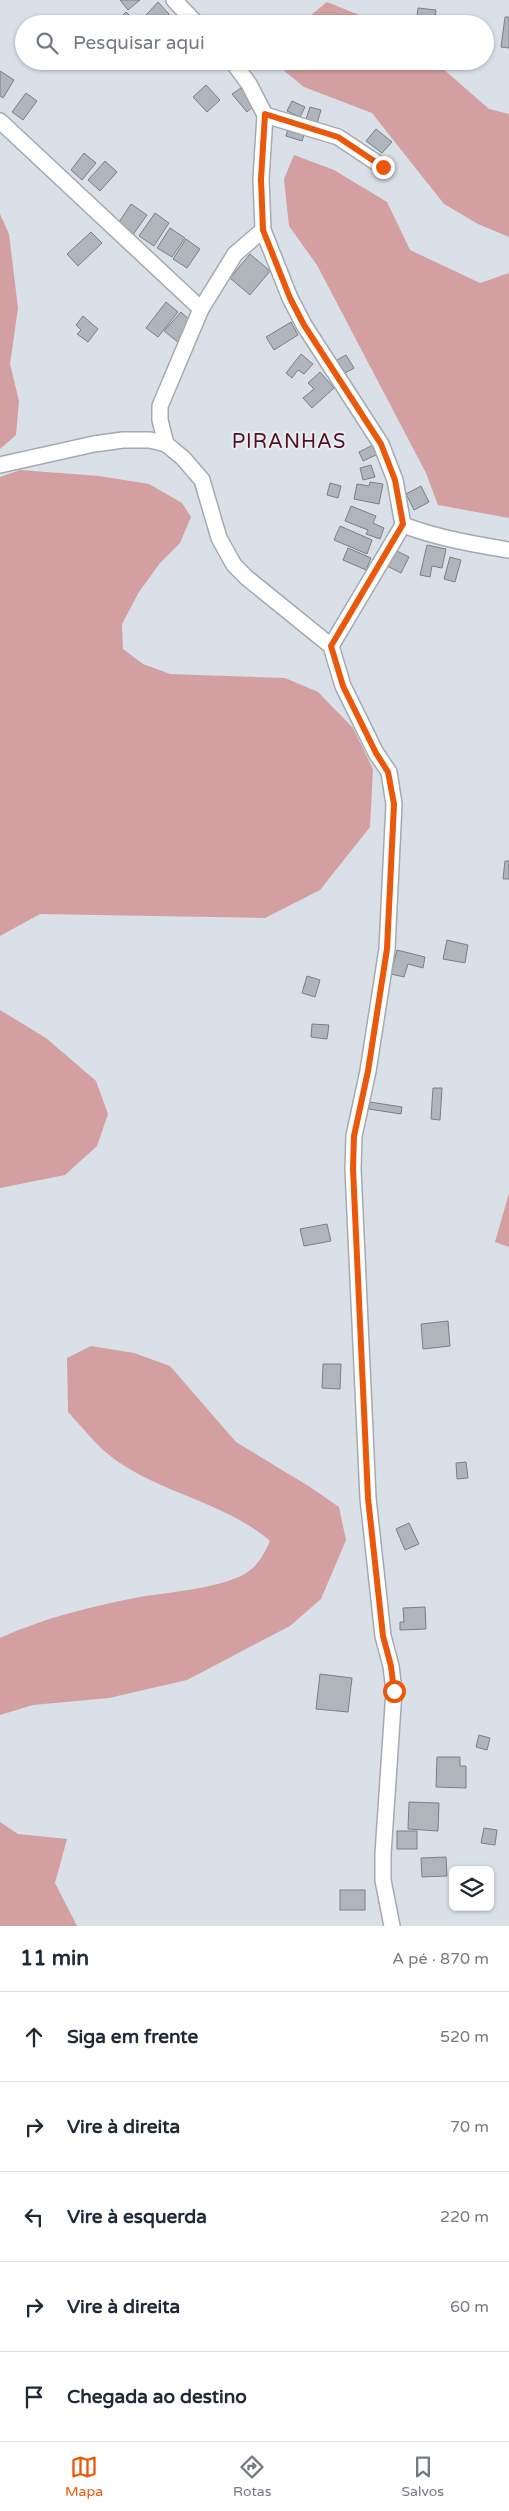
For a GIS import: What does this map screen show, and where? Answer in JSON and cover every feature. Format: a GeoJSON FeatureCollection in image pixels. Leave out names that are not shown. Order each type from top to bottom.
{"type":"FeatureCollection","features":[{"type":"Feature","properties":{"kind":"street"},"geometry":{"type":"LineString","coordinates":[[174,0],[188,15]]}},
{"type":"Feature","properties":{"kind":"street"},"geometry":{"type":"LineString","coordinates":[[239,70],[249,84],[265,114],[261,179],[263,230],[290,298],[304,325],[381,444],[395,480],[403,524],[331,646]]}},
{"type":"Feature","properties":{"kind":"street"},"geometry":{"type":"LineString","coordinates":[[265,114],[338,137],[383,167]]}},
{"type":"Feature","properties":{"kind":"street"},"geometry":{"type":"LineString","coordinates":[[0,121],[201,309]]}},
{"type":"Feature","properties":{"kind":"street"},"geometry":{"type":"LineString","coordinates":[[166,444],[160,420],[160,406],[201,309],[235,254],[263,230]]}},
{"type":"Feature","properties":{"kind":"street"},"geometry":{"type":"LineString","coordinates":[[0,465],[94,444],[123,440],[150,440],[166,444],[183,458],[202,480],[219,538],[225,552],[234,565],[247,578],[331,646],[343,686],[376,753],[388,772],[394,804],[387,949],[368,1071],[354,1136],[353,1169],[368,1498],[383,1636],[391,1666],[394,1691],[383,1863],[383,1880],[392,1926]]}},
{"type":"Feature","properties":{"kind":"street"},"geometry":{"type":"LineString","coordinates":[[403,524],[459,543],[509,550]]}},
{"type":"Feature","properties":{"kind":"shaded area"},"geometry":{"type":"Polygon","coordinates":[[[327,2],[359,15],[311,15],[327,2]]]}},
{"type":"Feature","properties":{"kind":"shaded area"},"geometry":{"type":"Polygon","coordinates":[[[283,70],[444,70],[489,109],[509,114],[509,237],[478,224],[444,204],[372,113],[304,87],[283,70]]]}},
{"type":"Feature","properties":{"kind":"shaded area"},"geometry":{"type":"Polygon","coordinates":[[[294,155],[334,170],[387,202],[410,250],[480,283],[509,273],[509,518],[438,505],[426,473],[317,265],[289,226],[284,179],[294,155]]]}},
{"type":"Feature","properties":{"kind":"shaded area"},"geometry":{"type":"Polygon","coordinates":[[[0,214],[9,234],[18,308],[10,364],[19,401],[16,435],[0,449],[0,214]]]}},
{"type":"Feature","properties":{"kind":"shaded area"},"geometry":{"type":"Polygon","coordinates":[[[20,470],[99,476],[149,484],[182,503],[191,517],[180,543],[160,563],[139,592],[122,624],[123,649],[143,664],[170,674],[285,678],[318,692],[353,728],[373,769],[370,827],[320,890],[265,918],[40,914],[0,936],[0,477],[20,470]]]}},
{"type":"Feature","properties":{"kind":"shaded area"},"geometry":{"type":"Polygon","coordinates":[[[0,1010],[46,1038],[96,1081],[108,1114],[97,1146],[65,1175],[0,1188],[0,1010]]]}},
{"type":"Feature","properties":{"kind":"shaded area"},"geometry":{"type":"Polygon","coordinates":[[[509,1193],[509,1247],[495,1242],[509,1193]]]}},
{"type":"Feature","properties":{"kind":"shaded area"},"geometry":{"type":"Polygon","coordinates":[[[91,1346],[134,1353],[170,1366],[236,1442],[339,1507],[346,1540],[321,1599],[290,1626],[187,1680],[109,1698],[33,1705],[0,1715],[0,1638],[34,1624],[104,1604],[205,1587],[230,1580],[247,1573],[262,1557],[270,1541],[234,1517],[135,1472],[110,1456],[91,1438],[68,1412],[67,1358],[91,1346]]]}},
{"type":"Feature","properties":{"kind":"shaded area"},"geometry":{"type":"Polygon","coordinates":[[[0,1822],[18,1834],[67,1839],[55,1883],[77,1926],[0,1926],[0,1822]]]}},
{"type":"Feature","properties":{"kind":"building"},"geometry":{"type":"Polygon","coordinates":[[[120,0],[140,0],[128,10],[120,0]]]}},
{"type":"Feature","properties":{"kind":"building"},"geometry":{"type":"Polygon","coordinates":[[[158,2],[169,14],[168,15],[146,15],[158,2]]]}},
{"type":"Feature","properties":{"kind":"building"},"geometry":{"type":"Polygon","coordinates":[[[418,8],[436,10],[435,15],[417,15],[418,8]]]}},
{"type":"Feature","properties":{"kind":"building"},"geometry":{"type":"Polygon","coordinates":[[[505,17],[509,17],[509,48],[501,47],[505,17]]]}},
{"type":"Feature","properties":{"kind":"building"},"geometry":{"type":"Polygon","coordinates":[[[0,71],[14,80],[3,98],[0,96],[0,71]]]}},
{"type":"Feature","properties":{"kind":"building"},"geometry":{"type":"Polygon","coordinates":[[[206,85],[220,100],[207,112],[193,97],[206,85]]]}},
{"type":"Feature","properties":{"kind":"building"},"geometry":{"type":"Polygon","coordinates":[[[241,88],[255,105],[247,112],[232,94],[241,88]]]}},
{"type":"Feature","properties":{"kind":"building"},"geometry":{"type":"Polygon","coordinates":[[[26,93],[37,101],[23,120],[12,112],[26,93]]]}},
{"type":"Feature","properties":{"kind":"building"},"geometry":{"type":"Polygon","coordinates":[[[292,101],[305,107],[300,117],[287,111],[292,101]]]}},
{"type":"Feature","properties":{"kind":"building"},"geometry":{"type":"Polygon","coordinates":[[[310,107],[321,110],[317,123],[306,119],[310,107]]]}},
{"type":"Feature","properties":{"kind":"building"},"geometry":{"type":"Polygon","coordinates":[[[289,126],[305,132],[302,141],[286,136],[289,126]]]}},
{"type":"Feature","properties":{"kind":"building"},"geometry":{"type":"Polygon","coordinates":[[[376,129],[392,142],[382,153],[366,141],[376,129]]]}},
{"type":"Feature","properties":{"kind":"building"},"geometry":{"type":"Polygon","coordinates":[[[84,153],[96,163],[82,180],[71,170],[84,153]]]}},
{"type":"Feature","properties":{"kind":"building"},"geometry":{"type":"Polygon","coordinates":[[[105,161],[117,172],[100,191],[88,180],[105,161]]]}},
{"type":"Feature","properties":{"kind":"building"},"geometry":{"type":"Polygon","coordinates":[[[131,204],[147,215],[132,236],[117,225],[131,204]]]}},
{"type":"Feature","properties":{"kind":"building"},"geometry":{"type":"Polygon","coordinates":[[[155,213],[169,223],[154,246],[139,236],[155,213]]]}},
{"type":"Feature","properties":{"kind":"building"},"geometry":{"type":"Polygon","coordinates":[[[170,228],[185,238],[172,257],[157,248],[170,228]]]}},
{"type":"Feature","properties":{"kind":"building"},"geometry":{"type":"Polygon","coordinates":[[[91,232],[102,243],[78,266],[67,254],[91,232]]]}},
{"type":"Feature","properties":{"kind":"building"},"geometry":{"type":"Polygon","coordinates":[[[186,239],[200,249],[187,268],[173,259],[186,239]]]}},
{"type":"Feature","properties":{"kind":"building"},"geometry":{"type":"Polygon","coordinates":[[[250,254],[270,271],[250,295],[230,278],[250,254]]]}},
{"type":"Feature","properties":{"kind":"building"},"geometry":{"type":"Polygon","coordinates":[[[166,302],[178,312],[158,337],[146,328],[166,302]]]}},
{"type":"Feature","properties":{"kind":"building"},"geometry":{"type":"Polygon","coordinates":[[[181,312],[194,324],[178,342],[164,331],[181,312]]]}},
{"type":"Feature","properties":{"kind":"building"},"geometry":{"type":"Polygon","coordinates":[[[83,316],[98,329],[88,342],[77,334],[81,330],[76,325],[83,316]]]}},
{"type":"Feature","properties":{"kind":"building"},"geometry":{"type":"Polygon","coordinates":[[[291,322],[298,335],[274,350],[266,337],[291,322]]]}},
{"type":"Feature","properties":{"kind":"building"},"geometry":{"type":"Polygon","coordinates":[[[301,354],[313,364],[304,374],[298,370],[292,378],[286,373],[301,354]]]}},
{"type":"Feature","properties":{"kind":"building"},"geometry":{"type":"Polygon","coordinates":[[[346,355],[354,368],[345,373],[337,360],[346,355]]]}},
{"type":"Feature","properties":{"kind":"building"},"geometry":{"type":"Polygon","coordinates":[[[320,372],[334,388],[312,408],[303,398],[314,389],[308,383],[320,372]]]}},
{"type":"Feature","properties":{"kind":"building"},"geometry":{"type":"Polygon","coordinates":[[[373,445],[378,454],[363,461],[359,452],[373,445]]]}},
{"type":"Feature","properties":{"kind":"building"},"geometry":{"type":"Polygon","coordinates":[[[371,465],[375,477],[363,480],[360,468],[371,465]]]}},
{"type":"Feature","properties":{"kind":"building"},"geometry":{"type":"Polygon","coordinates":[[[370,482],[383,484],[379,504],[354,499],[357,484],[369,486],[370,482]]]}},
{"type":"Feature","properties":{"kind":"building"},"geometry":{"type":"Polygon","coordinates":[[[330,483],[341,486],[338,498],[327,495],[330,483]]]}},
{"type":"Feature","properties":{"kind":"building"},"geometry":{"type":"Polygon","coordinates":[[[421,486],[429,502],[414,510],[406,494],[421,486]]]}},
{"type":"Feature","properties":{"kind":"building"},"geometry":{"type":"Polygon","coordinates":[[[351,506],[376,516],[373,523],[384,528],[380,539],[366,534],[368,530],[345,521],[351,506]]]}},
{"type":"Feature","properties":{"kind":"building"},"geometry":{"type":"Polygon","coordinates":[[[340,526],[372,540],[367,554],[334,540],[340,526]]]}},
{"type":"Feature","properties":{"kind":"building"},"geometry":{"type":"Polygon","coordinates":[[[427,545],[446,549],[442,568],[432,566],[430,577],[420,575],[427,545]]]}},
{"type":"Feature","properties":{"kind":"building"},"geometry":{"type":"Polygon","coordinates":[[[348,548],[371,558],[366,570],[343,560],[348,548]]]}},
{"type":"Feature","properties":{"kind":"building"},"geometry":{"type":"Polygon","coordinates":[[[393,549],[409,557],[401,573],[385,565],[393,549]]]}},
{"type":"Feature","properties":{"kind":"building"},"geometry":{"type":"Polygon","coordinates":[[[450,557],[461,560],[455,582],[444,579],[450,557]]]}},
{"type":"Feature","properties":{"kind":"building"},"geometry":{"type":"Polygon","coordinates":[[[505,861],[509,861],[509,879],[503,879],[505,861]]]}},
{"type":"Feature","properties":{"kind":"building"},"geometry":{"type":"Polygon","coordinates":[[[447,940],[468,945],[465,963],[443,959],[447,940]]]}},
{"type":"Feature","properties":{"kind":"building"},"geometry":{"type":"Polygon","coordinates":[[[397,950],[425,957],[423,968],[408,964],[404,977],[391,974],[397,950]]]}},
{"type":"Feature","properties":{"kind":"building"},"geometry":{"type":"Polygon","coordinates":[[[307,976],[320,980],[315,997],[302,993],[307,976]]]}},
{"type":"Feature","properties":{"kind":"building"},"geometry":{"type":"Polygon","coordinates":[[[312,1024],[329,1025],[327,1039],[311,1037],[312,1024]]]}},
{"type":"Feature","properties":{"kind":"building"},"geometry":{"type":"Polygon","coordinates":[[[433,1088],[442,1088],[440,1120],[431,1119],[433,1088]]]}},
{"type":"Feature","properties":{"kind":"building"},"geometry":{"type":"Polygon","coordinates":[[[370,1102],[402,1107],[401,1114],[369,1109],[370,1102]]]}},
{"type":"Feature","properties":{"kind":"building"},"geometry":{"type":"Polygon","coordinates":[[[327,1224],[331,1241],[304,1246],[300,1229],[327,1224]]]}},
{"type":"Feature","properties":{"kind":"building"},"geometry":{"type":"Polygon","coordinates":[[[448,1321],[450,1346],[423,1349],[421,1324],[448,1321]]]}},
{"type":"Feature","properties":{"kind":"building"},"geometry":{"type":"Polygon","coordinates":[[[323,1364],[341,1364],[340,1389],[322,1388],[323,1364]]]}},
{"type":"Feature","properties":{"kind":"building"},"geometry":{"type":"Polygon","coordinates":[[[466,1462],[468,1478],[457,1479],[456,1463],[466,1462]]]}},
{"type":"Feature","properties":{"kind":"building"},"geometry":{"type":"Polygon","coordinates":[[[409,1523],[419,1544],[405,1550],[396,1529],[409,1523]]]}},
{"type":"Feature","properties":{"kind":"building"},"geometry":{"type":"Polygon","coordinates":[[[425,1607],[426,1629],[400,1630],[400,1622],[404,1622],[403,1608],[425,1607]]]}},
{"type":"Feature","properties":{"kind":"building"},"geometry":{"type":"Polygon","coordinates":[[[320,1674],[352,1678],[348,1712],[316,1709],[320,1674]]]}},
{"type":"Feature","properties":{"kind":"building"},"geometry":{"type":"Polygon","coordinates":[[[479,1735],[490,1738],[487,1750],[476,1747],[479,1735]]]}},
{"type":"Feature","properties":{"kind":"building"},"geometry":{"type":"Polygon","coordinates":[[[437,1757],[460,1757],[460,1766],[466,1766],[466,1788],[436,1787],[437,1757]]]}},
{"type":"Feature","properties":{"kind":"building"},"geometry":{"type":"Polygon","coordinates":[[[409,1802],[439,1803],[438,1831],[408,1829],[409,1802]]]}},
{"type":"Feature","properties":{"kind":"building"},"geometry":{"type":"Polygon","coordinates":[[[484,1828],[497,1830],[495,1845],[481,1843],[484,1828]]]}},
{"type":"Feature","properties":{"kind":"building"},"geometry":{"type":"Polygon","coordinates":[[[397,1831],[417,1831],[417,1849],[397,1849],[397,1831]]]}},
{"type":"Feature","properties":{"kind":"building"},"geometry":{"type":"Polygon","coordinates":[[[446,1857],[447,1876],[422,1877],[421,1858],[446,1857]]]}},
{"type":"Feature","properties":{"kind":"building"},"geometry":{"type":"Polygon","coordinates":[[[340,1890],[365,1890],[365,1910],[340,1910],[340,1890]]]}},
{"type":"Feature","properties":{"kind":"district","name":"PIRANHAS"},"geometry":{"type":"Point","coordinates":[289,442]}},
{"type":"Feature","properties":{"kind":"route"},"geometry":{"type":"LineString","coordinates":[[383,167],[338,137],[265,114],[261,179],[263,230],[290,298],[304,325],[381,444],[389,460],[395,480],[403,524],[350,610],[331,646],[343,686],[376,753],[388,772],[394,804],[387,949],[368,1071],[354,1136],[353,1169],[368,1498],[383,1636],[391,1666],[394,1691]]}}]}
